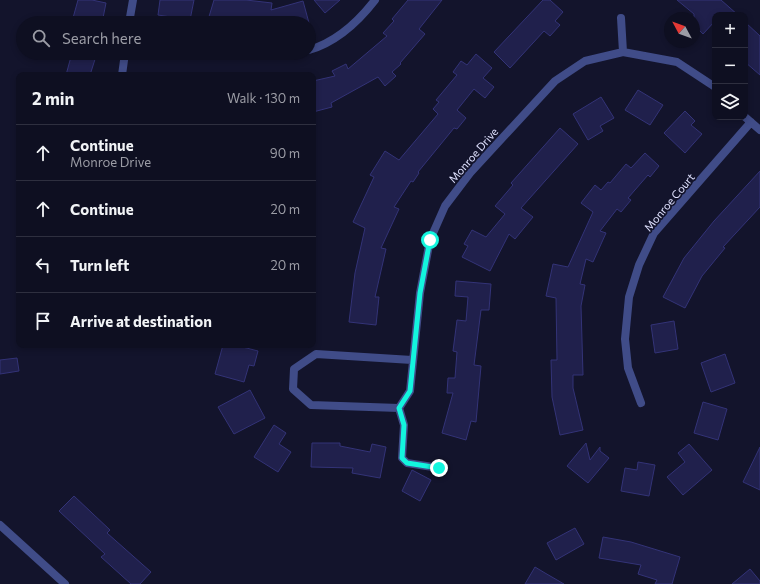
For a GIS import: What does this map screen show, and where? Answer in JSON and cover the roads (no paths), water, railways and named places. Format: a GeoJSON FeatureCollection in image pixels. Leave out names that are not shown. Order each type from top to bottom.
{"type":"FeatureCollection","features":[{"type":"Feature","properties":{"kind":"street"},"geometry":{"type":"LineString","coordinates":[[130,16],[133,0]]}},
{"type":"Feature","properties":{"kind":"street"},"geometry":{"type":"LineString","coordinates":[[316,48],[336,38],[352,25],[375,0]]}},
{"type":"Feature","properties":{"kind":"street"},"geometry":{"type":"LineString","coordinates":[[621,18],[623,52]]}},
{"type":"Feature","properties":{"kind":"street","name":"Monroe Drive"},"geometry":{"type":"LineString","coordinates":[[399,408],[410,391],[420,293],[430,240],[445,206],[470,173],[555,81],[585,61],[623,52],[677,62],[712,85]]}},
{"type":"Feature","properties":{"kind":"street"},"geometry":{"type":"LineString","coordinates":[[122,72],[124,60]]}},
{"type":"Feature","properties":{"kind":"street"},"geometry":{"type":"LineString","coordinates":[[748,120],[760,130]]}},
{"type":"Feature","properties":{"kind":"street","name":"Monroe Court"},"geometry":{"type":"LineString","coordinates":[[641,403],[628,368],[625,339],[629,297],[639,265],[654,233],[748,120]]}},
{"type":"Feature","properties":{"kind":"street"},"geometry":{"type":"LineString","coordinates":[[412,360],[316,354],[294,369],[293,388],[311,404],[399,408],[404,425],[402,458],[407,463],[439,468]]}},
{"type":"Feature","properties":{"kind":"street"},"geometry":{"type":"LineString","coordinates":[[0,525],[65,584]]}}]}
